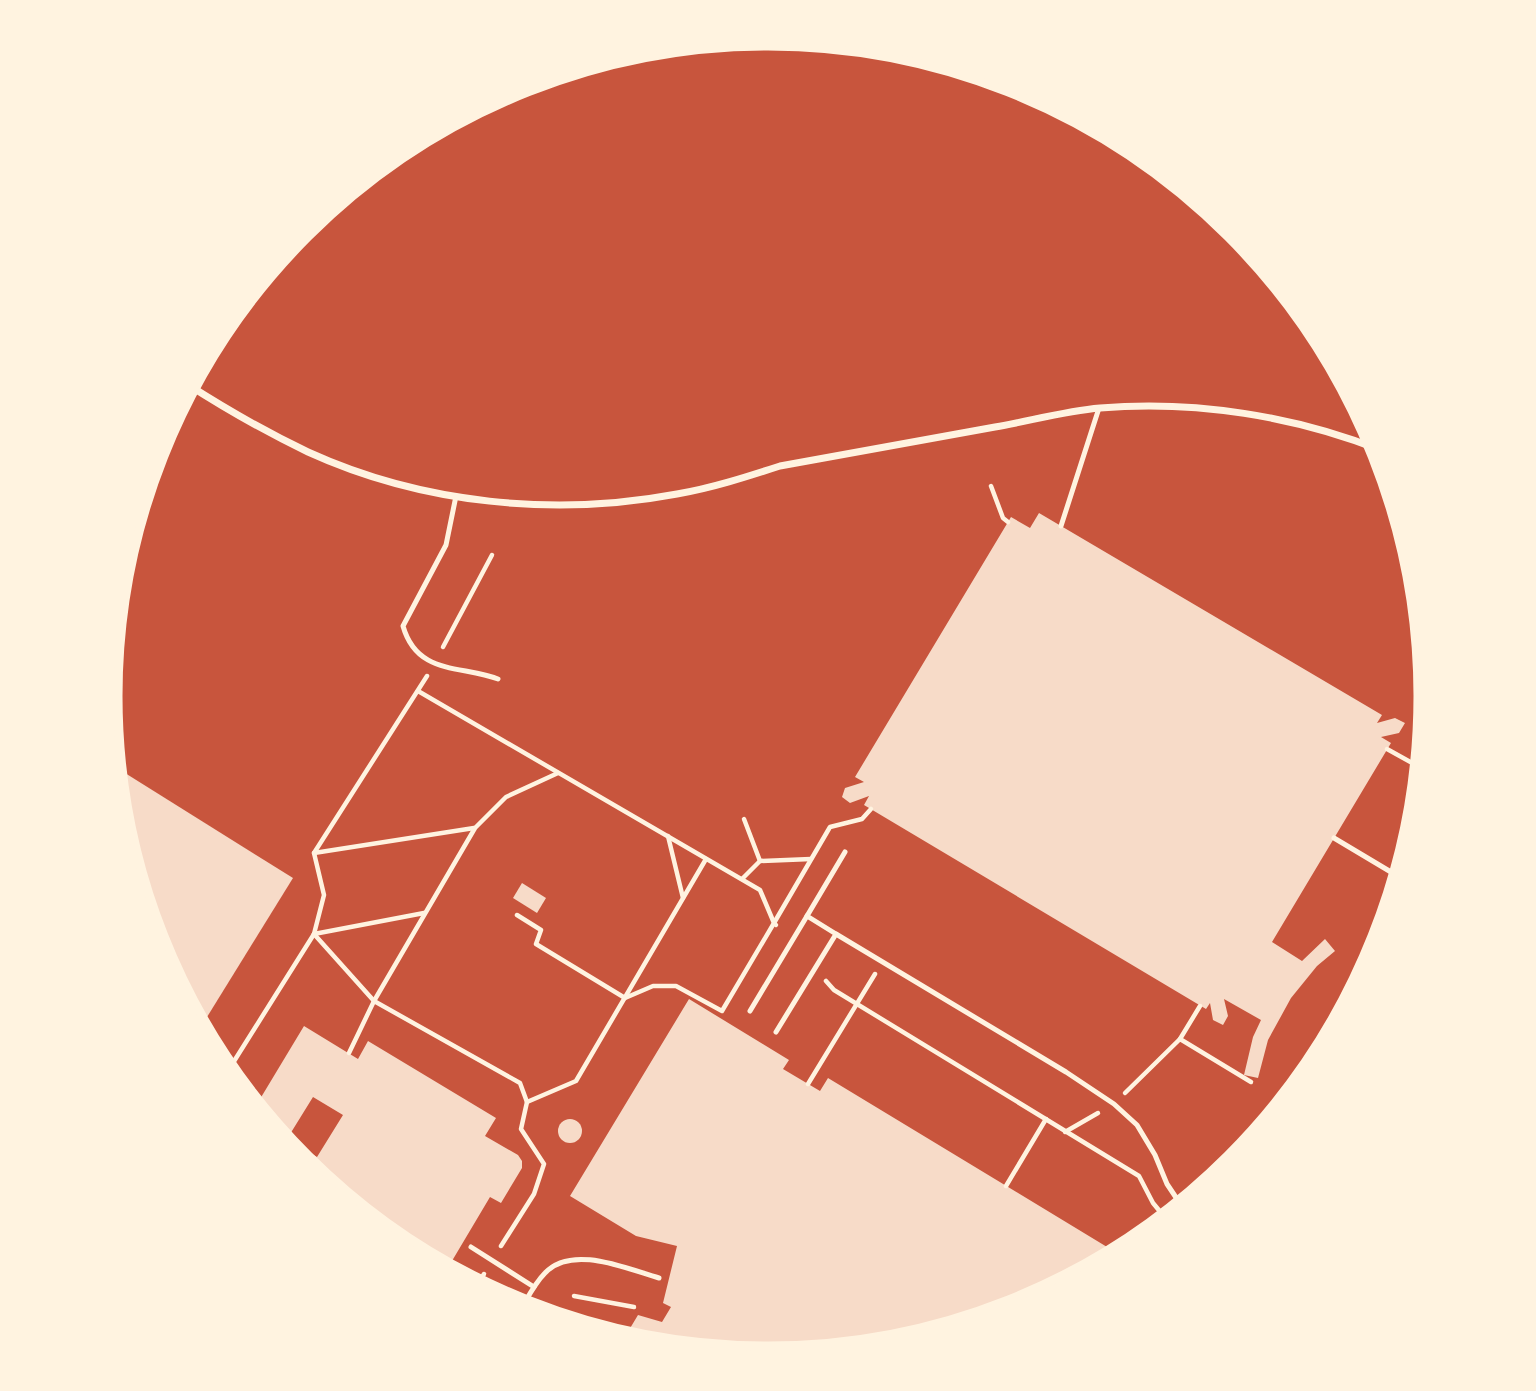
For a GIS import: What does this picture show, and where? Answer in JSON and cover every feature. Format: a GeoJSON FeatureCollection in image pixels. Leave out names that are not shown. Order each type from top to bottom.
{"type":"FeatureCollection","features":[{"type":"Feature","properties":{"kind":"street"},"geometry":{"type":"LineString","coordinates":[[195,389],[264,430],[310,453],[357,471],[406,486],[456,496],[533,505],[625,502],[703,488],[780,466],[1099,408],[1154,406],[1262,417],[1311,427],[1369,447]]}},
{"type":"Feature","properties":{"kind":"lane"},"geometry":{"type":"LineString","coordinates":[[1061,526],[1099,408]]}},
{"type":"Feature","properties":{"kind":"lane"},"geometry":{"type":"LineString","coordinates":[[456,496],[446,545],[403,626],[413,648],[435,663],[450,669],[481,673],[498,679]]}},
{"type":"Feature","properties":{"kind":"lane"},"geometry":{"type":"LineString","coordinates":[[1334,838],[1393,873]]}},
{"type":"Feature","properties":{"kind":"lane"},"geometry":{"type":"LineString","coordinates":[[751,1011],[845,852]]}},
{"type":"Feature","properties":{"kind":"lane"},"geometry":{"type":"LineString","coordinates":[[807,916],[1114,1104],[1137,1125],[1178,1200]]}},
{"type":"Feature","properties":{"kind":"lane"},"geometry":{"type":"LineString","coordinates":[[776,1032],[836,934]]}},
{"type":"Feature","properties":{"kind":"lane"},"geometry":{"type":"LineString","coordinates":[[471,1247],[534,1287]]}},
{"type":"Feature","properties":{"kind":"lane"},"geometry":{"type":"LineString","coordinates":[[527,1299],[547,1271],[562,1261],[581,1258],[659,1278]]}},
{"type":"Feature","properties":{"kind":"path"},"geometry":{"type":"LineString","coordinates":[[991,486],[1003,518],[1008,522]]}},
{"type":"Feature","properties":{"kind":"path"},"geometry":{"type":"LineString","coordinates":[[233,1064],[314,934],[324,895],[314,853],[435,663],[492,555]]}},
{"type":"Feature","properties":{"kind":"path"},"geometry":{"type":"LineString","coordinates":[[418,691],[760,890],[774,923],[791,942]]}},
{"type":"Feature","properties":{"kind":"path"},"geometry":{"type":"LineString","coordinates":[[1387,749],[1414,764]]}},
{"type":"Feature","properties":{"kind":"path"},"geometry":{"type":"LineString","coordinates":[[349,1053],[374,1001],[475,828],[506,797],[558,772]]}},
{"type":"Feature","properties":{"kind":"path"},"geometry":{"type":"LineString","coordinates":[[625,998],[653,986],[676,986],[722,1011],[830,827],[862,819],[872,809]]}},
{"type":"Feature","properties":{"kind":"path"},"geometry":{"type":"LineString","coordinates":[[744,819],[760,861]]}},
{"type":"Feature","properties":{"kind":"path"},"geometry":{"type":"LineString","coordinates":[[314,853],[475,828]]}},
{"type":"Feature","properties":{"kind":"path"},"geometry":{"type":"LineString","coordinates":[[668,836],[683,899]]}},
{"type":"Feature","properties":{"kind":"path"},"geometry":{"type":"LineString","coordinates":[[527,1102],[576,1081],[706,859]]}},
{"type":"Feature","properties":{"kind":"path"},"geometry":{"type":"LineString","coordinates":[[742,879],[760,861],[812,859]]}},
{"type":"Feature","properties":{"kind":"path"},"geometry":{"type":"LineString","coordinates":[[314,934],[424,913]]}},
{"type":"Feature","properties":{"kind":"path"},"geometry":{"type":"LineString","coordinates":[[517,915],[541,930],[537,943],[625,998]]}},
{"type":"Feature","properties":{"kind":"path"},"geometry":{"type":"LineString","coordinates":[[314,934],[374,1001],[520,1083],[527,1102],[521,1129],[544,1164],[534,1194],[481,1278]]}},
{"type":"Feature","properties":{"kind":"path"},"geometry":{"type":"LineString","coordinates":[[808,1084],[882,961]]}},
{"type":"Feature","properties":{"kind":"path"},"geometry":{"type":"LineString","coordinates":[[815,969],[834,990],[1139,1176],[1161,1213]]}},
{"type":"Feature","properties":{"kind":"path"},"geometry":{"type":"LineString","coordinates":[[1065,1132],[1114,1104],[1180,1039],[1200,1006]]}},
{"type":"Feature","properties":{"kind":"path"},"geometry":{"type":"LineString","coordinates":[[1180,1039],[1251,1082]]}},
{"type":"Feature","properties":{"kind":"path"},"geometry":{"type":"LineString","coordinates":[[1006,1186],[1046,1119]]}},
{"type":"Feature","properties":{"kind":"path"},"geometry":{"type":"LineString","coordinates":[[574,1296],[634,1307]]}},
{"type":"Feature","properties":{"kind":"building"},"geometry":{"type":"Polygon","coordinates":[[[1039,513],[1382,715],[1377,723],[1395,718],[1405,723],[1399,733],[1381,737],[1391,743],[1272,942],[1302,961],[1325,939],[1335,951],[1317,966],[1291,998],[1268,1040],[1258,1078],[1244,1075],[1253,1037],[1261,1020],[1224,999],[1228,1016],[1223,1025],[1213,1020],[1210,1003],[1206,1009],[864,805],[869,796],[850,803],[842,797],[845,788],[864,782],[855,777],[1011,517],[1030,528],[1039,513]]]}},
{"type":"Feature","properties":{"kind":"building"},"geometry":{"type":"Polygon","coordinates":[[[123,772],[293,878],[205,1020],[167,944],[152,904],[130,822],[123,772]]]}},
{"type":"Feature","properties":{"kind":"building"},"geometry":{"type":"Polygon","coordinates":[[[522,883],[546,898],[537,913],[513,898],[522,883]]]}},
{"type":"Feature","properties":{"kind":"building"},"geometry":{"type":"Polygon","coordinates":[[[689,999],[789,1060],[783,1069],[820,1091],[828,1078],[1109,1248],[1017,1296],[977,1311],[895,1333],[853,1340],[768,1346],[683,1340],[629,1330],[638,1315],[662,1322],[671,1307],[663,1303],[677,1246],[636,1236],[570,1196],[689,999]]]}},
{"type":"Feature","properties":{"kind":"building"},"geometry":{"type":"Polygon","coordinates":[[[304,1026],[358,1059],[368,1041],[496,1118],[485,1136],[518,1155],[522,1168],[501,1203],[490,1197],[451,1262],[407,1236],[339,1184],[301,1147],[317,1157],[343,1115],[313,1097],[289,1135],[259,1100],[304,1026]]]}},
{"type":"Feature","properties":{"kind":"building"},"geometry":{"type":"Polygon","coordinates":[[[570,1119],[578,1123],[582,1131],[578,1139],[570,1143],[562,1139],[558,1131],[562,1123],[570,1119]]]}}]}
